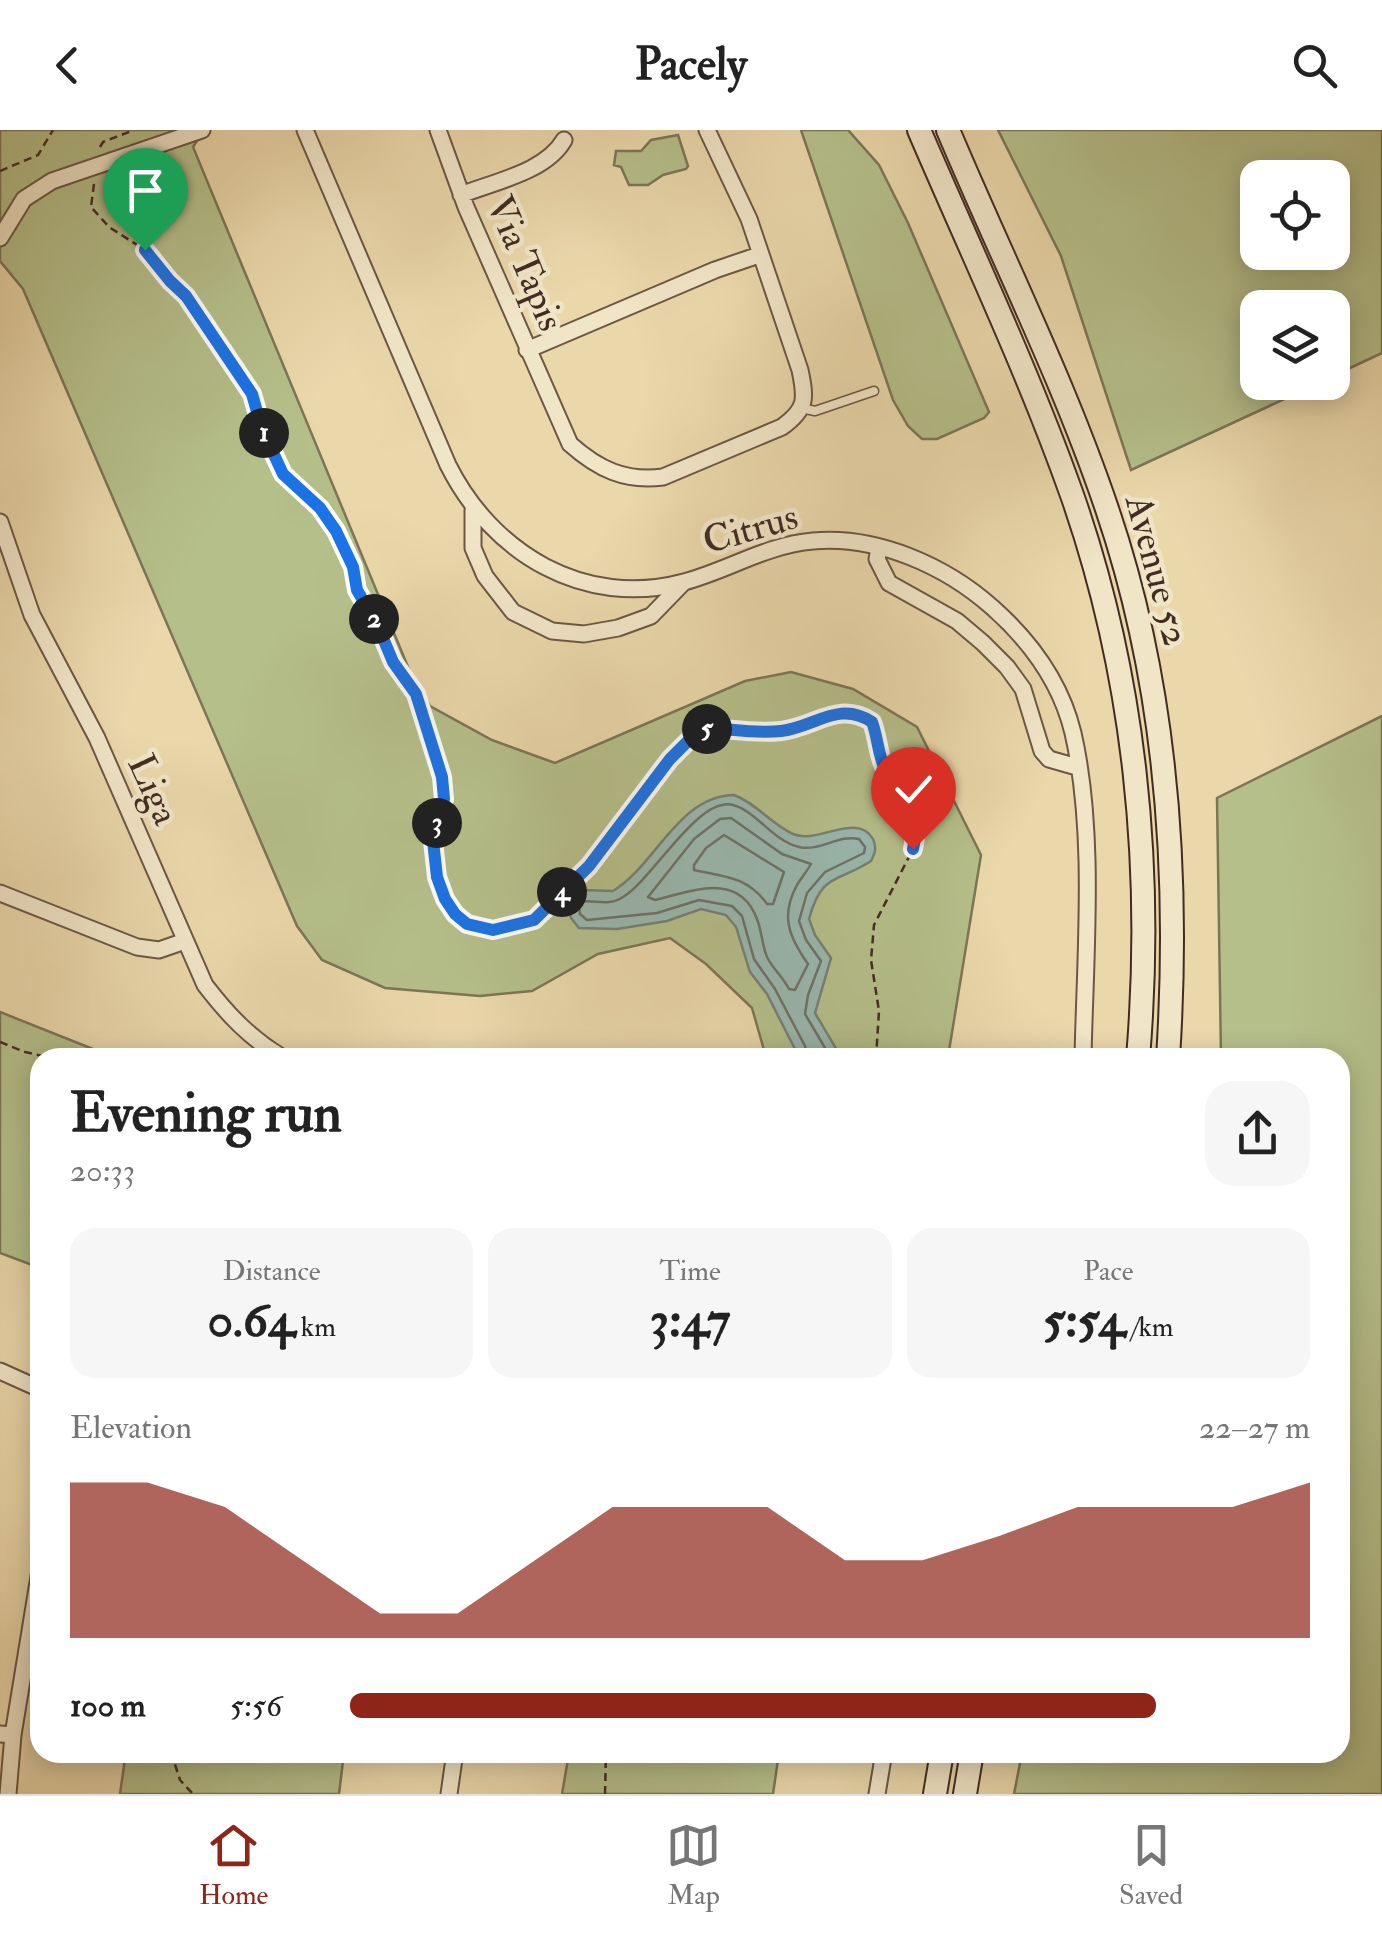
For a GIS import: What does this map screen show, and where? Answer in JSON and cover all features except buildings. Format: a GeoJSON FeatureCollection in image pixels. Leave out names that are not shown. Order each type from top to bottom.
{"type":"FeatureCollection","features":[{"type":"Feature","properties":{"kind":"main road","name":"Avenue 52"},"geometry":{"type":"LineString","coordinates":[[919,130],[1072,497],[1114,646],[1131,741],[1141,833],[1144,924],[1138,1048]]}},
{"type":"Feature","properties":{"kind":"main road","name":"Avenue 52"},"geometry":{"type":"LineString","coordinates":[[948,131],[1073,415],[1134,599],[1167,789],[1174,893],[1168,1048]]}},
{"type":"Feature","properties":{"kind":"main road"},"geometry":{"type":"LineString","coordinates":[[934,1794],[940,1763]]}},
{"type":"Feature","properties":{"kind":"main road"},"geometry":{"type":"LineString","coordinates":[[966,1794],[970,1763]]}},
{"type":"Feature","properties":{"kind":"street"},"geometry":{"type":"LineString","coordinates":[[0,238],[24,199],[52,181],[202,130]]}},
{"type":"Feature","properties":{"kind":"street","name":"Citrus"},"geometry":{"type":"LineString","coordinates":[[305,130],[448,465],[474,510],[508,545],[546,569],[594,584],[635,588],[684,582],[771,548],[816,540],[863,542],[918,560],[975,592],[1018,630],[1048,672],[1072,731],[1078,768],[1086,912],[1083,1048]]}},
{"type":"Feature","properties":{"kind":"street","name":"Via Tapis"},"geometry":{"type":"LineString","coordinates":[[438,130],[461,195],[558,421],[570,444],[592,464],[642,480],[663,477],[782,426],[800,411]]}},
{"type":"Feature","properties":{"kind":"street"},"geometry":{"type":"LineString","coordinates":[[707,130],[749,219],[800,370],[805,394],[800,411]]}},
{"type":"Feature","properties":{"kind":"street"},"geometry":{"type":"LineString","coordinates":[[461,195],[546,160],[564,140]]}},
{"type":"Feature","properties":{"kind":"street"},"geometry":{"type":"LineString","coordinates":[[528,350],[759,255]]}},
{"type":"Feature","properties":{"kind":"street"},"geometry":{"type":"LineString","coordinates":[[474,510],[473,548],[485,576],[513,612],[552,631],[584,634],[618,628],[651,616],[684,582]]}},
{"type":"Feature","properties":{"kind":"street","name":"Liga"},"geometry":{"type":"LineString","coordinates":[[0,522],[32,615],[97,738],[205,986],[232,1020],[267,1048]]}},
{"type":"Feature","properties":{"kind":"street"},"geometry":{"type":"LineString","coordinates":[[879,547],[877,560],[888,583],[957,622],[1008,667],[1023,689],[1042,750],[1057,764],[1078,768]]}},
{"type":"Feature","properties":{"kind":"street"},"geometry":{"type":"LineString","coordinates":[[0,893],[137,946],[158,950],[185,941]]}},
{"type":"Feature","properties":{"kind":"street"},"geometry":{"type":"LineString","coordinates":[[0,1371],[30,1384]]}},
{"type":"Feature","properties":{"kind":"street"},"geometry":{"type":"LineString","coordinates":[[8,1794],[6,1735],[30,1619]]}},
{"type":"Feature","properties":{"kind":"street"},"geometry":{"type":"LineString","coordinates":[[449,1794],[453,1763]]}},
{"type":"Feature","properties":{"kind":"street"},"geometry":{"type":"LineString","coordinates":[[877,1794],[882,1763]]}},
{"type":"Feature","properties":{"kind":"lane"},"geometry":{"type":"LineString","coordinates":[[800,411],[815,411],[874,391]]}},
{"type":"Feature","properties":{"kind":"path"},"geometry":{"type":"LineString","coordinates":[[0,171],[38,156],[53,130]]}},
{"type":"Feature","properties":{"kind":"path"},"geometry":{"type":"LineString","coordinates":[[134,130],[103,142],[98,150],[91,207],[109,227],[145,250],[203,319],[252,394],[262,429],[283,474],[320,508],[336,531],[353,567],[357,590],[393,662],[416,694],[442,777],[444,799],[432,832],[437,877],[455,914],[467,924],[493,930],[534,920],[589,866],[670,759],[697,732],[708,728],[778,732],[837,713],[858,713],[872,722],[886,772],[904,796],[918,826],[913,849],[874,925],[871,960],[879,1011],[877,1048]]}},
{"type":"Feature","properties":{"kind":"path"},"geometry":{"type":"LineString","coordinates":[[0,1042],[30,1053]]}},
{"type":"Feature","properties":{"kind":"path"},"geometry":{"type":"LineString","coordinates":[[175,1763],[180,1780],[193,1794]]}},
{"type":"Feature","properties":{"kind":"path"},"geometry":{"type":"LineString","coordinates":[[605,1794],[606,1763]]}},
{"type":"Feature","properties":{"kind":"green space"},"geometry":{"type":"Polygon","coordinates":[[[0,130],[204,130],[193,147],[413,679],[430,706],[492,740],[555,763],[745,681],[791,672],[853,689],[917,727],[981,855],[949,1048],[763,1048],[752,1008],[706,964],[670,938],[598,954],[532,991],[480,996],[385,988],[322,960],[297,926],[23,289],[0,261],[0,130]]]}},
{"type":"Feature","properties":{"kind":"green space"},"geometry":{"type":"Polygon","coordinates":[[[801,130],[848,130],[879,165],[989,412],[984,418],[937,439],[922,439],[908,426],[893,400],[801,130]]]}},
{"type":"Feature","properties":{"kind":"green space"},"geometry":{"type":"Polygon","coordinates":[[[998,130],[1382,130],[1382,353],[1350,368],[1350,290],[1240,290],[1240,400],[1282,400],[1131,470],[1061,256],[998,130]]]}},
{"type":"Feature","properties":{"kind":"green space"},"geometry":{"type":"Polygon","coordinates":[[[678,135],[686,169],[663,175],[648,185],[629,185],[621,167],[614,165],[616,151],[641,151],[651,140],[678,135]]]}},
{"type":"Feature","properties":{"kind":"green space"},"geometry":{"type":"Polygon","coordinates":[[[1382,716],[1382,1794],[1014,1794],[1020,1763],[1350,1763],[1350,1048],[1221,1048],[1217,798],[1382,716]]]}},
{"type":"Feature","properties":{"kind":"green space"},"geometry":{"type":"Polygon","coordinates":[[[0,1012],[90,1048],[30,1048],[30,1264],[0,1253],[0,1012]]]}},
{"type":"Feature","properties":{"kind":"green space"},"geometry":{"type":"Polygon","coordinates":[[[124,1763],[343,1763],[339,1794],[120,1794],[124,1763]]]}},
{"type":"Feature","properties":{"kind":"green space"},"geometry":{"type":"Polygon","coordinates":[[[567,1763],[778,1763],[773,1794],[562,1794],[567,1763]]]}},
{"type":"Feature","properties":{"kind":"water"},"geometry":{"type":"Polygon","coordinates":[[[734,795],[793,834],[857,828],[873,839],[871,861],[825,886],[809,919],[831,958],[815,1013],[836,1048],[794,1048],[767,994],[750,972],[736,927],[726,915],[701,909],[667,921],[617,929],[579,928],[571,918],[567,904],[572,894],[583,890],[613,891],[682,819],[714,798],[734,795]]]}},
{"type":"Feature","properties":{"kind":"route"},"geometry":{"type":"LineString","coordinates":[[145,250],[186,296],[252,394],[262,429],[283,474],[320,508],[336,531],[353,567],[357,590],[393,662],[416,694],[442,777],[444,799],[432,832],[437,877],[445,899],[467,924],[493,930],[534,920],[589,866],[670,759],[697,732],[708,728],[778,732],[837,713],[858,713],[872,722],[886,772],[914,813],[918,826],[913,849]]}}]}
